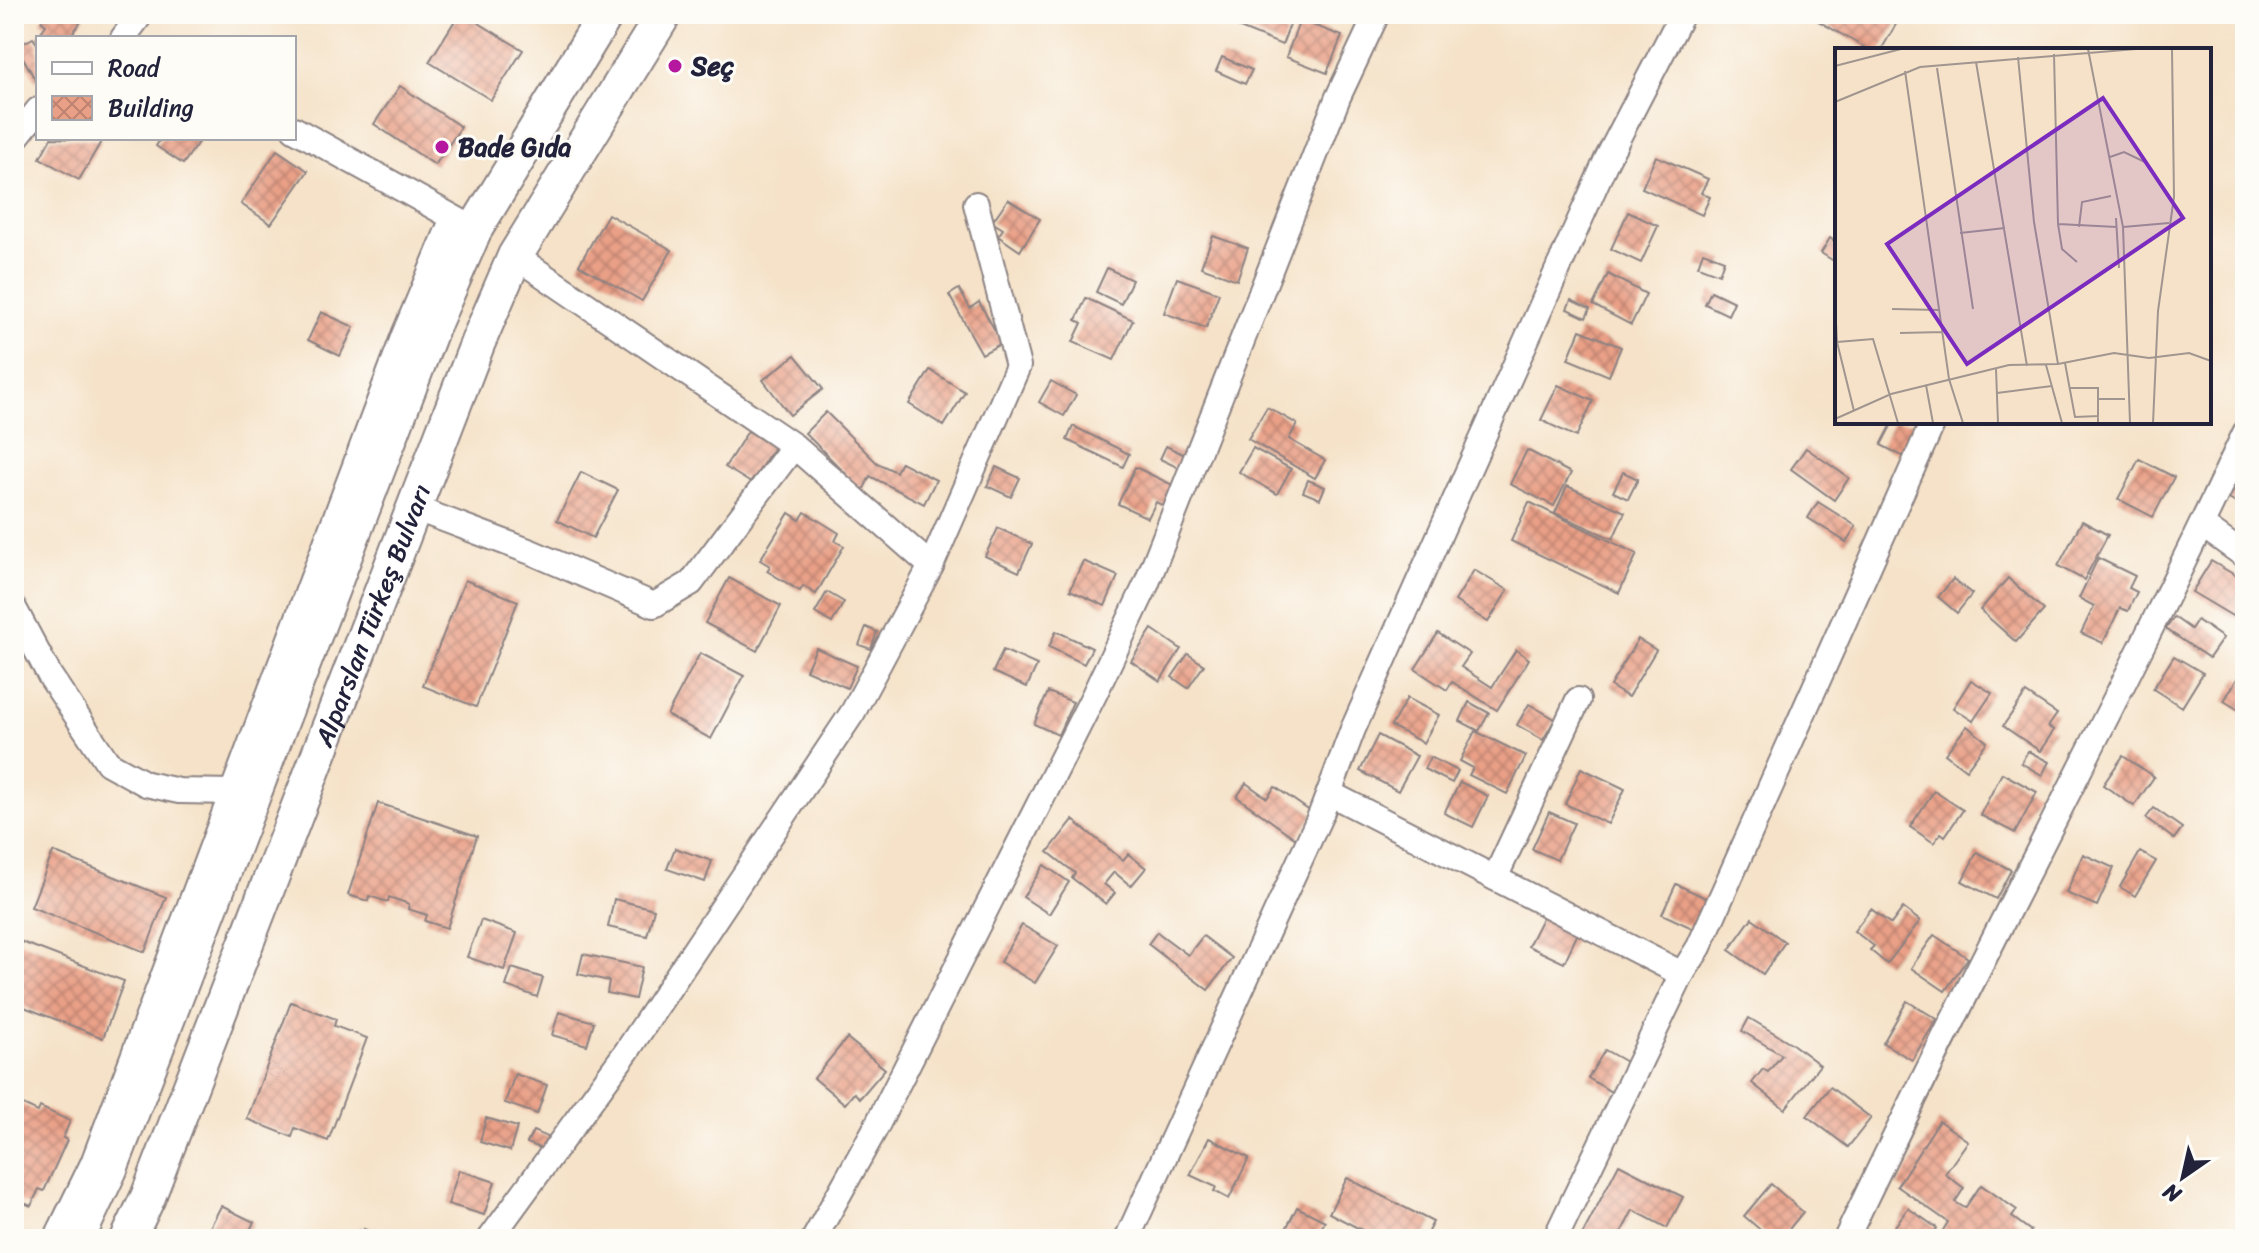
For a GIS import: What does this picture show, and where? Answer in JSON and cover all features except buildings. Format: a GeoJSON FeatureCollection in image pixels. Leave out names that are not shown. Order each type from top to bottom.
{"type":"FeatureCollection","features":[{"type":"Feature","properties":{"kind":"main road"},"geometry":{"type":"LineString","coordinates":[[77,1239],[110,1169],[245,786],[431,330],[464,224],[606,14]]}},
{"type":"Feature","properties":{"kind":"main road","name":"Alparslan Türkeş Bulvarı"},"geometry":{"type":"LineString","coordinates":[[128,1239],[148,1197],[478,342],[515,256],[664,14]]}},
{"type":"Feature","properties":{"kind":"street"},"geometry":{"type":"LineString","coordinates":[[127,36],[141,14]]}},
{"type":"Feature","properties":{"kind":"street"},"geometry":{"type":"LineString","coordinates":[[814,1239],[874,1131],[1094,695],[1146,585],[1338,97],[1377,14]]}},
{"type":"Feature","properties":{"kind":"street"},"geometry":{"type":"LineString","coordinates":[[1127,1239],[1329,793],[1359,715],[1607,159],[1682,14]]}},
{"type":"Feature","properties":{"kind":"street"},"geometry":{"type":"LineString","coordinates":[[14,140],[36,112]]}},
{"type":"Feature","properties":{"kind":"street"},"geometry":{"type":"LineString","coordinates":[[296,130],[464,224]]}},
{"type":"Feature","properties":{"kind":"street"},"geometry":{"type":"LineString","coordinates":[[490,1239],[627,1051],[853,712],[931,566],[1018,366],[976,204]]}},
{"type":"Feature","properties":{"kind":"street"},"geometry":{"type":"LineString","coordinates":[[515,256],[794,446],[931,566]]}},
{"type":"Feature","properties":{"kind":"street"},"geometry":{"type":"LineString","coordinates":[[1555,1239],[1682,974],[1699,947],[1932,424]]}},
{"type":"Feature","properties":{"kind":"street"},"geometry":{"type":"LineString","coordinates":[[1846,1239],[1912,1100],[2141,651],[2245,433]]}},
{"type":"Feature","properties":{"kind":"street"},"geometry":{"type":"LineString","coordinates":[[414,508],[531,552],[654,605],[691,583],[794,446]]}},
{"type":"Feature","properties":{"kind":"street"},"geometry":{"type":"LineString","coordinates":[[2202,525],[2245,556]]}},
{"type":"Feature","properties":{"kind":"street"},"geometry":{"type":"LineString","coordinates":[[14,608],[50,676],[108,763],[146,784],[179,791],[245,786],[93,1163],[56,1239]]}},
{"type":"Feature","properties":{"kind":"street"},"geometry":{"type":"LineString","coordinates":[[1495,878],[1578,700]]}},
{"type":"Feature","properties":{"kind":"street"},"geometry":{"type":"LineString","coordinates":[[1329,793],[1682,974]]}},
{"type":"Feature","properties":{"kind":"place","name":"Seç"},"geometry":{"type":"Point","coordinates":[675,66]}},
{"type":"Feature","properties":{"kind":"place","name":"Bade Gıda"},"geometry":{"type":"Point","coordinates":[442,147]}}]}
